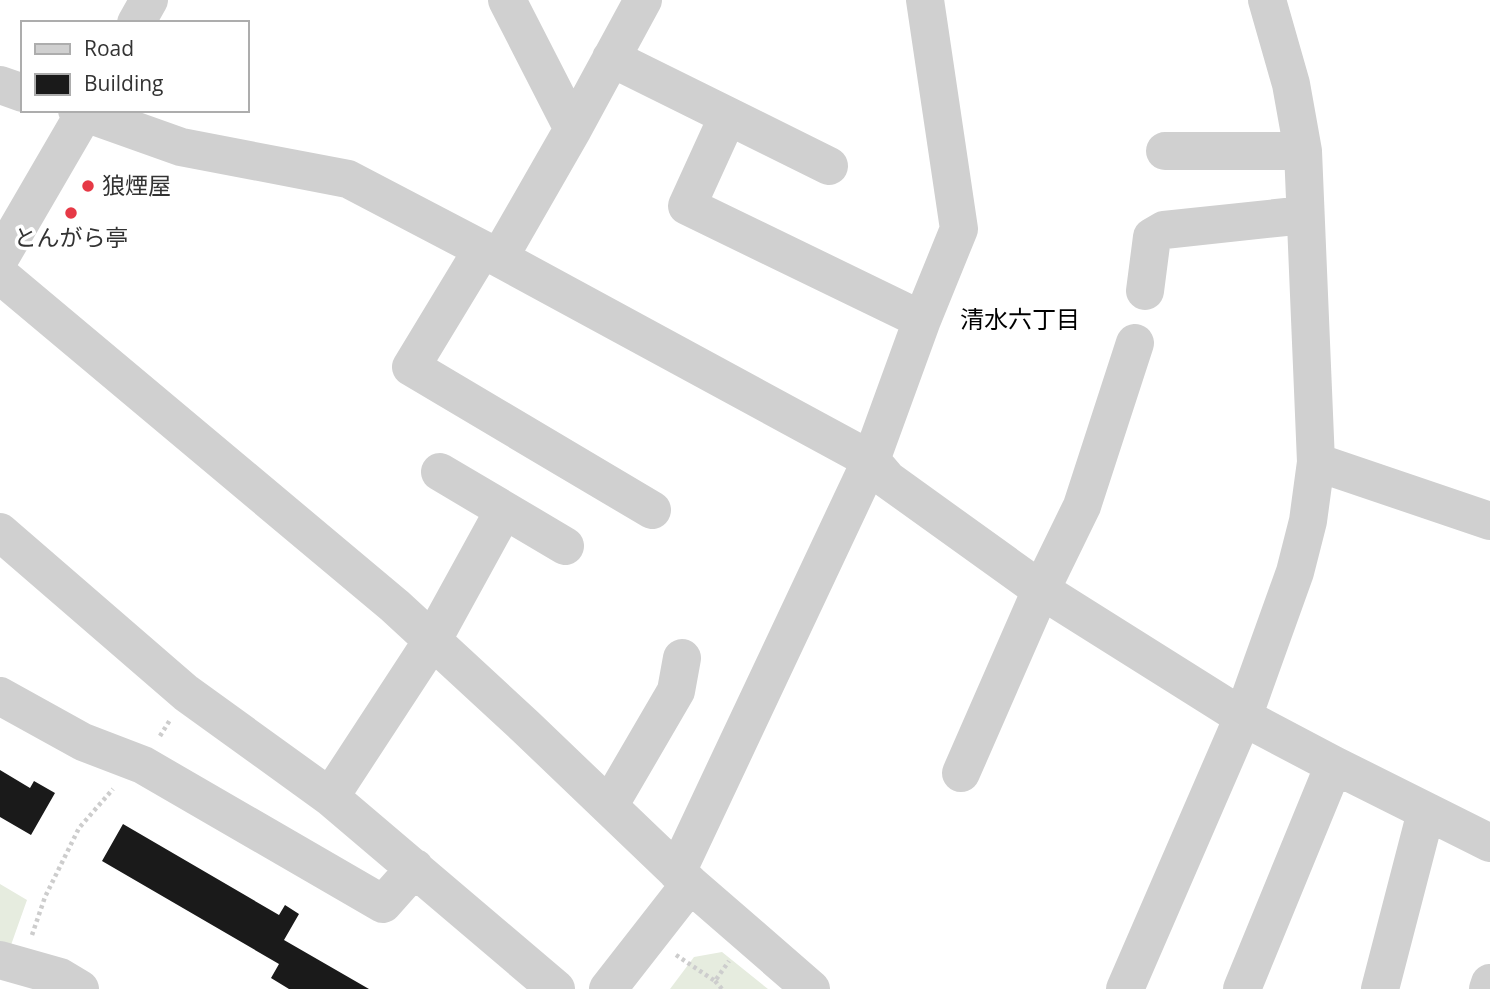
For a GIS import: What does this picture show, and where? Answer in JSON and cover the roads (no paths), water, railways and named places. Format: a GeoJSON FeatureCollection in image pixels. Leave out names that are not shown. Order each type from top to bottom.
{"type":"FeatureCollection","features":[{"type":"Feature","properties":{"kind":"street"},"geometry":{"type":"LineString","coordinates":[[137,21],[149,0]]}},
{"type":"Feature","properties":{"kind":"street"},"geometry":{"type":"LineString","coordinates":[[506,0],[573,129]]}},
{"type":"Feature","properties":{"kind":"street"},"geometry":{"type":"LineString","coordinates":[[643,0],[573,129],[491,254],[411,367],[652,510]]}},
{"type":"Feature","properties":{"kind":"street"},"geometry":{"type":"LineString","coordinates":[[608,989],[649,936],[684,878],[871,460],[922,320],[959,229],[925,0]]}},
{"type":"Feature","properties":{"kind":"street"},"geometry":{"type":"LineString","coordinates":[[1125,989],[1243,717],[1295,572],[1308,521],[1316,462],[1303,150],[1292,84],[1267,0]]}},
{"type":"Feature","properties":{"kind":"street"},"geometry":{"type":"LineString","coordinates":[[611,58],[829,166]]}},
{"type":"Feature","properties":{"kind":"street"},"geometry":{"type":"LineString","coordinates":[[0,85],[21,92]]}},
{"type":"Feature","properties":{"kind":"street"},"geometry":{"type":"LineString","coordinates":[[0,258],[81,112]]}},
{"type":"Feature","properties":{"kind":"street"},"geometry":{"type":"LineString","coordinates":[[85,112],[181,147],[348,179],[871,460],[887,481],[1041,590],[1243,717],[1490,843]]}},
{"type":"Feature","properties":{"kind":"street"},"geometry":{"type":"LineString","coordinates":[[728,116],[687,206],[922,320]]}},
{"type":"Feature","properties":{"kind":"street"},"geometry":{"type":"LineString","coordinates":[[1165,150],[1303,150]]}},
{"type":"Feature","properties":{"kind":"street"},"geometry":{"type":"LineString","coordinates":[[1145,291],[1152,237],[1164,230],[1305,215]]}},
{"type":"Feature","properties":{"kind":"street"},"geometry":{"type":"LineString","coordinates":[[0,275],[395,606],[684,878],[811,989]]}},
{"type":"Feature","properties":{"kind":"street"},"geometry":{"type":"LineString","coordinates":[[961,773],[1041,590],[1082,506],[1135,343]]}},
{"type":"Feature","properties":{"kind":"street"},"geometry":{"type":"LineString","coordinates":[[1316,462],[1490,521]]}},
{"type":"Feature","properties":{"kind":"street"},"geometry":{"type":"LineString","coordinates":[[440,472],[565,546]]}},
{"type":"Feature","properties":{"kind":"street"},"geometry":{"type":"LineString","coordinates":[[330,797],[432,642],[504,510]]}},
{"type":"Feature","properties":{"kind":"street"},"geometry":{"type":"LineString","coordinates":[[0,532],[186,693],[330,797],[556,989]]}},
{"type":"Feature","properties":{"kind":"street"},"geometry":{"type":"LineString","coordinates":[[609,806],[676,691],[682,658]]}},
{"type":"Feature","properties":{"kind":"street"},"geometry":{"type":"LineString","coordinates":[[0,696],[83,743],[143,765],[383,904],[415,868]]}},
{"type":"Feature","properties":{"kind":"street"},"geometry":{"type":"LineString","coordinates":[[1242,989],[1334,765]]}},
{"type":"Feature","properties":{"kind":"street"},"geometry":{"type":"LineString","coordinates":[[1380,989],[1426,812]]}},
{"type":"Feature","properties":{"kind":"street"},"geometry":{"type":"LineString","coordinates":[[11,963],[60,977],[80,989]]}},
{"type":"Feature","properties":{"kind":"street"},"geometry":{"type":"LineString","coordinates":[[1488,989],[1490,983]]}},
{"type":"Feature","properties":{"kind":"place","name":"狼煙屋"},"geometry":{"type":"Point","coordinates":[88,186]}},
{"type":"Feature","properties":{"kind":"place","name":"とんがら亭"},"geometry":{"type":"Point","coordinates":[71,213]}},
{"type":"Feature","properties":{"kind":"district","name":"清水六丁目"},"geometry":{"type":"Point","coordinates":[1020,320]}}]}
